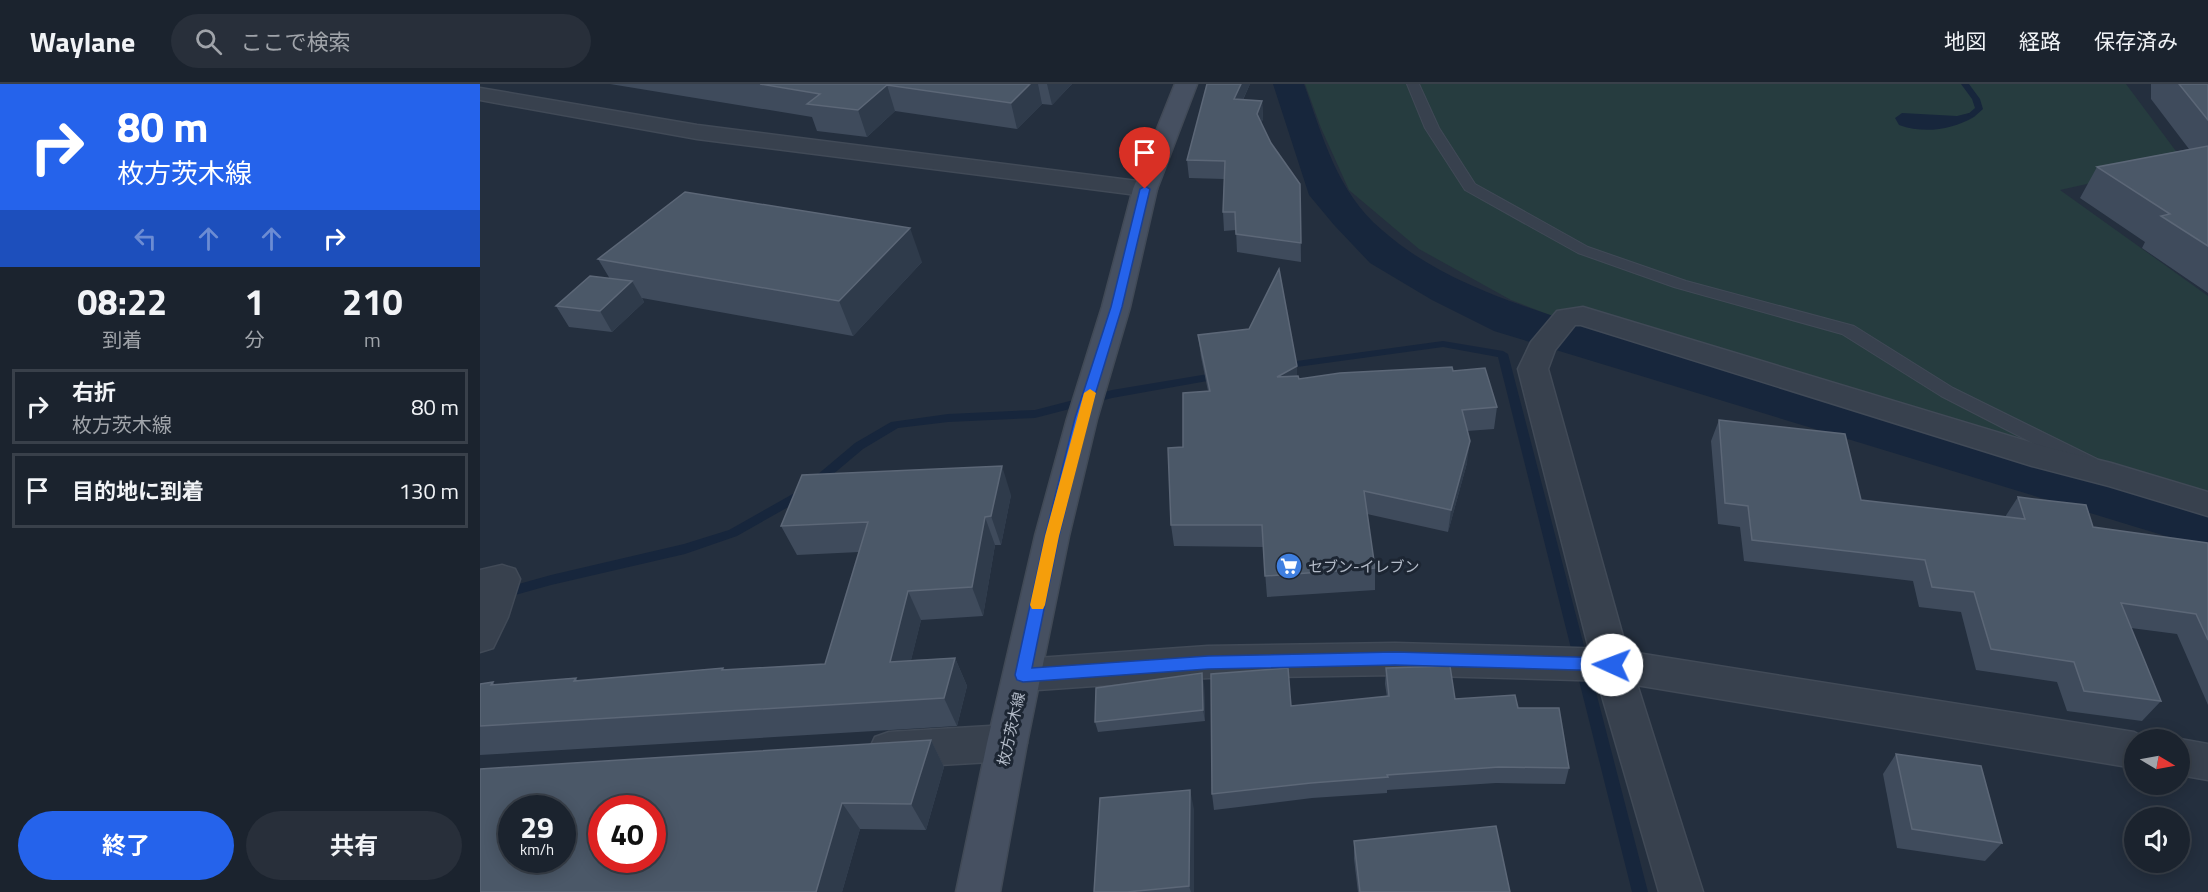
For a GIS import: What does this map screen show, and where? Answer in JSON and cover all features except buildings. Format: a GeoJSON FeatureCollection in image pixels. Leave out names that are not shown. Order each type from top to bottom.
{"type":"FeatureCollection","features":[{"type":"Feature","properties":{"kind":"main road","name":"枚方茨木線"},"geometry":{"type":"LineString","coordinates":[[978,892],[1007,743],[1052,536],[1086,404],[1116,307],[1145,189],[1186,84]]}},
{"type":"Feature","properties":{"kind":"street"},"geometry":{"type":"LineString","coordinates":[[480,94],[697,132],[1145,189]]}},
{"type":"Feature","properties":{"kind":"street"},"geometry":{"type":"LineString","coordinates":[[1682,892],[1612,665],[1533,369],[1541,348],[1567,317],[1583,316],[2043,458],[2111,474],[2208,504]]}},
{"type":"Feature","properties":{"kind":"street"},"geometry":{"type":"LineString","coordinates":[[480,584],[502,579],[490,617],[480,637]]}},
{"type":"Feature","properties":{"kind":"street"},"geometry":{"type":"LineString","coordinates":[[1023,675],[1208,662],[1383,659],[1612,665],[2124,748]]}},
{"type":"Feature","properties":{"kind":"street"},"geometry":{"type":"LineString","coordinates":[[851,753],[1007,743]]}},
{"type":"Feature","properties":{"kind":"street"},"geometry":{"type":"LineString","coordinates":[[2190,759],[2208,762]]}},
{"type":"Feature","properties":{"kind":"lane"},"geometry":{"type":"LineString","coordinates":[[1413,84],[1432,128],[1470,187],[1583,250],[1680,284],[1848,330],[1947,392],[2111,474]]}},
{"type":"Feature","properties":{"kind":"green space"},"geometry":{"type":"Polygon","coordinates":[[[1305,84],[2126,84],[2184,162],[2060,190],[2208,296],[2208,527],[1603,336],[1511,300],[1419,249],[1349,190],[1321,128],[1305,84]]]}},
{"type":"Feature","properties":{"kind":"water"},"geometry":{"type":"Polygon","coordinates":[[[1273,84],[1304,84],[1333,163],[1354,199],[1367,215],[1382,230],[1422,260],[1466,283],[1512,302],[1619,338],[2208,517],[2208,549],[1494,331],[1432,300],[1370,263],[1334,225],[1309,195],[1273,84]]]}},
{"type":"Feature","properties":{"kind":"water"},"geometry":{"type":"Polygon","coordinates":[[[1902,113],[1957,116],[1969,113],[1974,117],[1947,128],[1928,130],[1899,125],[1895,118],[1902,113]]]}},
{"type":"Feature","properties":{"kind":"waterway"},"geometry":{"type":"LineString","coordinates":[[1965,84],[1976,99],[1979,109],[1971,115]]}},
{"type":"Feature","properties":{"kind":"waterway"},"geometry":{"type":"LineString","coordinates":[[1282,366],[1443,344],[1503,354],[1640,892]]}},
{"type":"Feature","properties":{"kind":"waterway"},"geometry":{"type":"LineString","coordinates":[[480,600],[551,580],[685,549],[733,533],[802,494],[859,446],[895,425],[948,418],[1035,414],[1112,394],[1220,376]]}},
{"type":"Feature","properties":{"kind":"slow traffic"},"geometry":{"type":"LineString","coordinates":[[1038,605],[1052,536],[1090,393]]}},
{"type":"Feature","properties":{"kind":"place","name":"セブン-イレブン"},"geometry":{"type":"Point","coordinates":[1289,566]}},
{"type":"Feature","properties":{"kind":"route"},"geometry":{"type":"LineString","coordinates":[[1145,189],[1116,307],[1082,418],[1052,536],[1023,675],[1208,662],[1395,659],[1612,665]]}}]}
